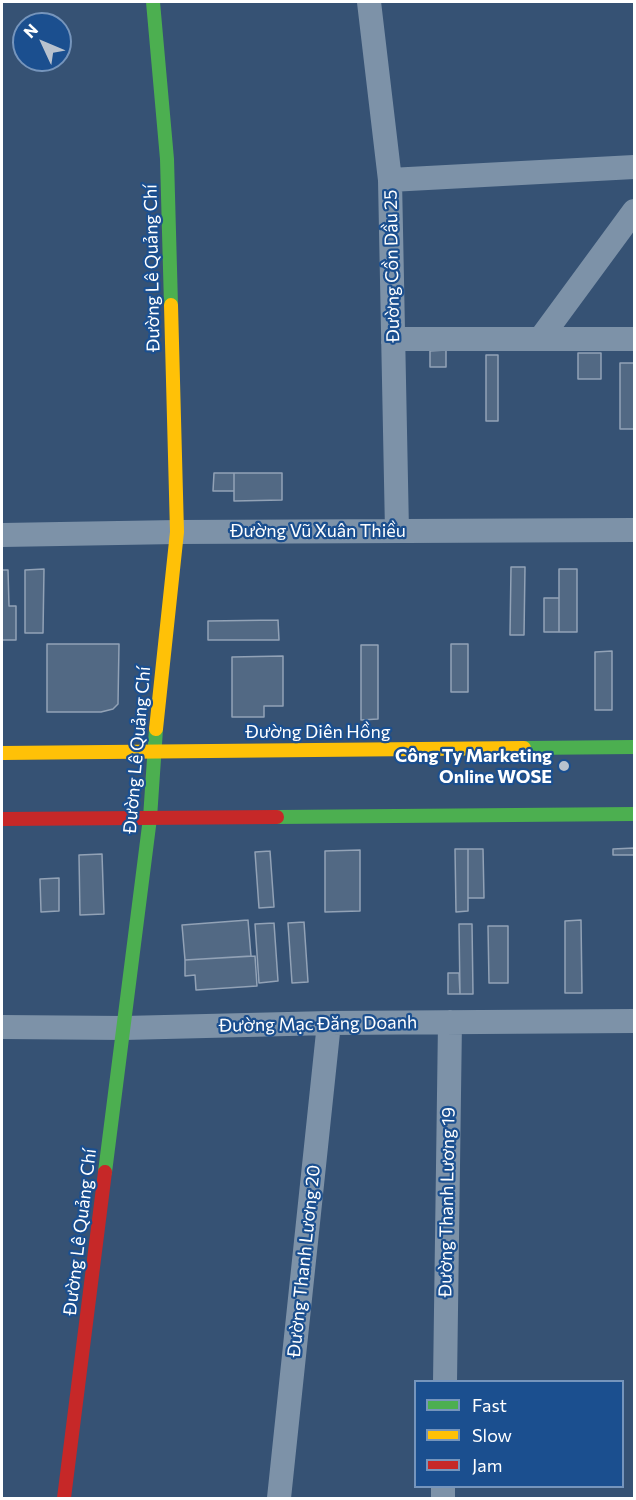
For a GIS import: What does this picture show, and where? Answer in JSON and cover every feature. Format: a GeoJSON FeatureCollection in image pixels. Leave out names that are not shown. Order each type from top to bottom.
{"type":"FeatureCollection","features":[{"type":"Feature","properties":{"kind":"street","name":"Đường Lê Quảng Chí"},"geometry":{"type":"LineString","coordinates":[[64,1498],[150,818],[154,752],[177,532],[167,159],[153,2]]}},
{"type":"Feature","properties":{"kind":"street","name":"Đường Cồn Dầu 25"},"geometry":{"type":"LineString","coordinates":[[369,2],[390,180],[397,531]]}},
{"type":"Feature","properties":{"kind":"street"},"geometry":{"type":"LineString","coordinates":[[390,180],[634,167]]}},
{"type":"Feature","properties":{"kind":"street"},"geometry":{"type":"LineString","coordinates":[[540,339],[634,211]]}},
{"type":"Feature","properties":{"kind":"street"},"geometry":{"type":"LineString","coordinates":[[393,342],[403,339],[634,339]]}},
{"type":"Feature","properties":{"kind":"street","name":"Đường Vũ Xuân Thiều"},"geometry":{"type":"LineString","coordinates":[[2,535],[634,530]]}},
{"type":"Feature","properties":{"kind":"street","name":"Đường Diên Hồng"},"geometry":{"type":"LineString","coordinates":[[2,753],[634,747]]}},
{"type":"Feature","properties":{"kind":"street"},"geometry":{"type":"LineString","coordinates":[[2,819],[634,814]]}},
{"type":"Feature","properties":{"kind":"street","name":"Đường Mạc Đăng Doanh"},"geometry":{"type":"LineString","coordinates":[[2,1027],[123,1028],[329,1023],[634,1021]]}},
{"type":"Feature","properties":{"kind":"street","name":"Đường Thanh Lương 19"},"geometry":{"type":"LineString","coordinates":[[445,1380],[450,1022]]}},
{"type":"Feature","properties":{"kind":"street","name":"Đường Thanh Lương 20"},"geometry":{"type":"LineString","coordinates":[[279,1498],[329,1023]]}},
{"type":"Feature","properties":{"kind":"building"},"geometry":{"type":"Polygon","coordinates":[[[446,350],[446,367],[430,367],[430,351],[446,350]]]}},
{"type":"Feature","properties":{"kind":"building"},"geometry":{"type":"Polygon","coordinates":[[[578,353],[601,353],[601,379],[578,379],[578,353]]]}},
{"type":"Feature","properties":{"kind":"building"},"geometry":{"type":"Polygon","coordinates":[[[486,355],[498,355],[498,421],[486,421],[486,355]]]}},
{"type":"Feature","properties":{"kind":"building"},"geometry":{"type":"Polygon","coordinates":[[[620,363],[634,363],[634,429],[620,429],[620,363]]]}},
{"type":"Feature","properties":{"kind":"building"},"geometry":{"type":"Polygon","coordinates":[[[214,473],[234,473],[234,491],[213,491],[214,473]]]}},
{"type":"Feature","properties":{"kind":"building"},"geometry":{"type":"Polygon","coordinates":[[[234,473],[282,473],[282,500],[234,501],[234,473]]]}},
{"type":"Feature","properties":{"kind":"building"},"geometry":{"type":"Polygon","coordinates":[[[511,567],[525,567],[524,635],[510,635],[511,567]]]}},
{"type":"Feature","properties":{"kind":"building"},"geometry":{"type":"Polygon","coordinates":[[[44,569],[43,633],[25,633],[25,570],[44,569]]]}},
{"type":"Feature","properties":{"kind":"building"},"geometry":{"type":"Polygon","coordinates":[[[559,569],[577,569],[577,632],[559,632],[559,569]]]}},
{"type":"Feature","properties":{"kind":"building"},"geometry":{"type":"Polygon","coordinates":[[[2,570],[8,570],[9,606],[16,606],[16,640],[2,640],[2,570]]]}},
{"type":"Feature","properties":{"kind":"building"},"geometry":{"type":"Polygon","coordinates":[[[544,598],[559,598],[559,632],[544,632],[544,598]]]}},
{"type":"Feature","properties":{"kind":"building"},"geometry":{"type":"Polygon","coordinates":[[[278,620],[279,640],[208,640],[208,621],[278,620]]]}},
{"type":"Feature","properties":{"kind":"building"},"geometry":{"type":"Polygon","coordinates":[[[47,644],[119,644],[118,704],[113,709],[101,712],[47,712],[47,644]]]}},
{"type":"Feature","properties":{"kind":"building"},"geometry":{"type":"Polygon","coordinates":[[[451,644],[468,644],[468,692],[451,692],[451,644]]]}},
{"type":"Feature","properties":{"kind":"building"},"geometry":{"type":"Polygon","coordinates":[[[361,645],[378,645],[378,719],[361,720],[361,645]]]}},
{"type":"Feature","properties":{"kind":"building"},"geometry":{"type":"Polygon","coordinates":[[[612,651],[612,710],[595,710],[595,652],[612,651]]]}},
{"type":"Feature","properties":{"kind":"building"},"geometry":{"type":"Polygon","coordinates":[[[283,656],[283,706],[264,706],[264,717],[232,717],[232,657],[283,656]]]}},
{"type":"Feature","properties":{"kind":"building"},"geometry":{"type":"Polygon","coordinates":[[[634,848],[634,855],[613,855],[613,849],[634,848]]]}},
{"type":"Feature","properties":{"kind":"building"},"geometry":{"type":"Polygon","coordinates":[[[455,849],[468,849],[468,911],[456,912],[455,849]]]}},
{"type":"Feature","properties":{"kind":"building"},"geometry":{"type":"Polygon","coordinates":[[[468,849],[483,849],[484,898],[468,898],[468,849]]]}},
{"type":"Feature","properties":{"kind":"building"},"geometry":{"type":"Polygon","coordinates":[[[360,850],[360,911],[325,912],[325,851],[360,850]]]}},
{"type":"Feature","properties":{"kind":"building"},"geometry":{"type":"Polygon","coordinates":[[[270,851],[274,907],[259,908],[255,852],[270,851]]]}},
{"type":"Feature","properties":{"kind":"building"},"geometry":{"type":"Polygon","coordinates":[[[102,854],[104,914],[80,915],[79,855],[102,854]]]}},
{"type":"Feature","properties":{"kind":"building"},"geometry":{"type":"Polygon","coordinates":[[[59,878],[59,911],[41,912],[40,879],[59,878]]]}},
{"type":"Feature","properties":{"kind":"building"},"geometry":{"type":"Polygon","coordinates":[[[248,920],[251,956],[185,960],[182,925],[248,920]]]}},
{"type":"Feature","properties":{"kind":"building"},"geometry":{"type":"Polygon","coordinates":[[[581,920],[582,993],[565,993],[565,921],[581,920]]]}},
{"type":"Feature","properties":{"kind":"building"},"geometry":{"type":"Polygon","coordinates":[[[304,922],[308,982],[292,983],[288,923],[304,922]]]}},
{"type":"Feature","properties":{"kind":"building"},"geometry":{"type":"Polygon","coordinates":[[[274,923],[278,981],[259,983],[255,924],[274,923]]]}},
{"type":"Feature","properties":{"kind":"building"},"geometry":{"type":"Polygon","coordinates":[[[459,924],[472,924],[473,994],[460,994],[459,924]]]}},
{"type":"Feature","properties":{"kind":"building"},"geometry":{"type":"Polygon","coordinates":[[[488,926],[508,926],[508,983],[489,983],[488,926]]]}},
{"type":"Feature","properties":{"kind":"building"},"geometry":{"type":"Polygon","coordinates":[[[255,956],[257,986],[196,990],[195,975],[185,976],[185,960],[255,956]]]}},
{"type":"Feature","properties":{"kind":"building"},"geometry":{"type":"Polygon","coordinates":[[[448,973],[459,973],[460,994],[448,994],[448,973]]]}},
{"type":"Feature","properties":{"kind":"traffic: fast"},"geometry":{"type":"LineString","coordinates":[[153,2],[167,159],[171,305]]}},
{"type":"Feature","properties":{"kind":"traffic: fast"},"geometry":{"type":"LineString","coordinates":[[105,1172],[150,818],[156,729]]}},
{"type":"Feature","properties":{"kind":"traffic: fast"},"geometry":{"type":"LineString","coordinates":[[524,748],[634,747]]}},
{"type":"Feature","properties":{"kind":"traffic: fast"},"geometry":{"type":"LineString","coordinates":[[277,817],[634,814]]}},
{"type":"Feature","properties":{"kind":"traffic: slow"},"geometry":{"type":"LineString","coordinates":[[156,729],[177,532],[171,305]]}},
{"type":"Feature","properties":{"kind":"traffic: slow"},"geometry":{"type":"LineString","coordinates":[[2,753],[524,748]]}},
{"type":"Feature","properties":{"kind":"traffic: jam"},"geometry":{"type":"LineString","coordinates":[[2,819],[277,817]]}},
{"type":"Feature","properties":{"kind":"traffic: jam"},"geometry":{"type":"LineString","coordinates":[[64,1498],[105,1172]]}},
{"type":"Feature","properties":{"kind":"place","name":"Công Ty Marketing Online WOSE"},"geometry":{"type":"Point","coordinates":[564,766]}}]}
